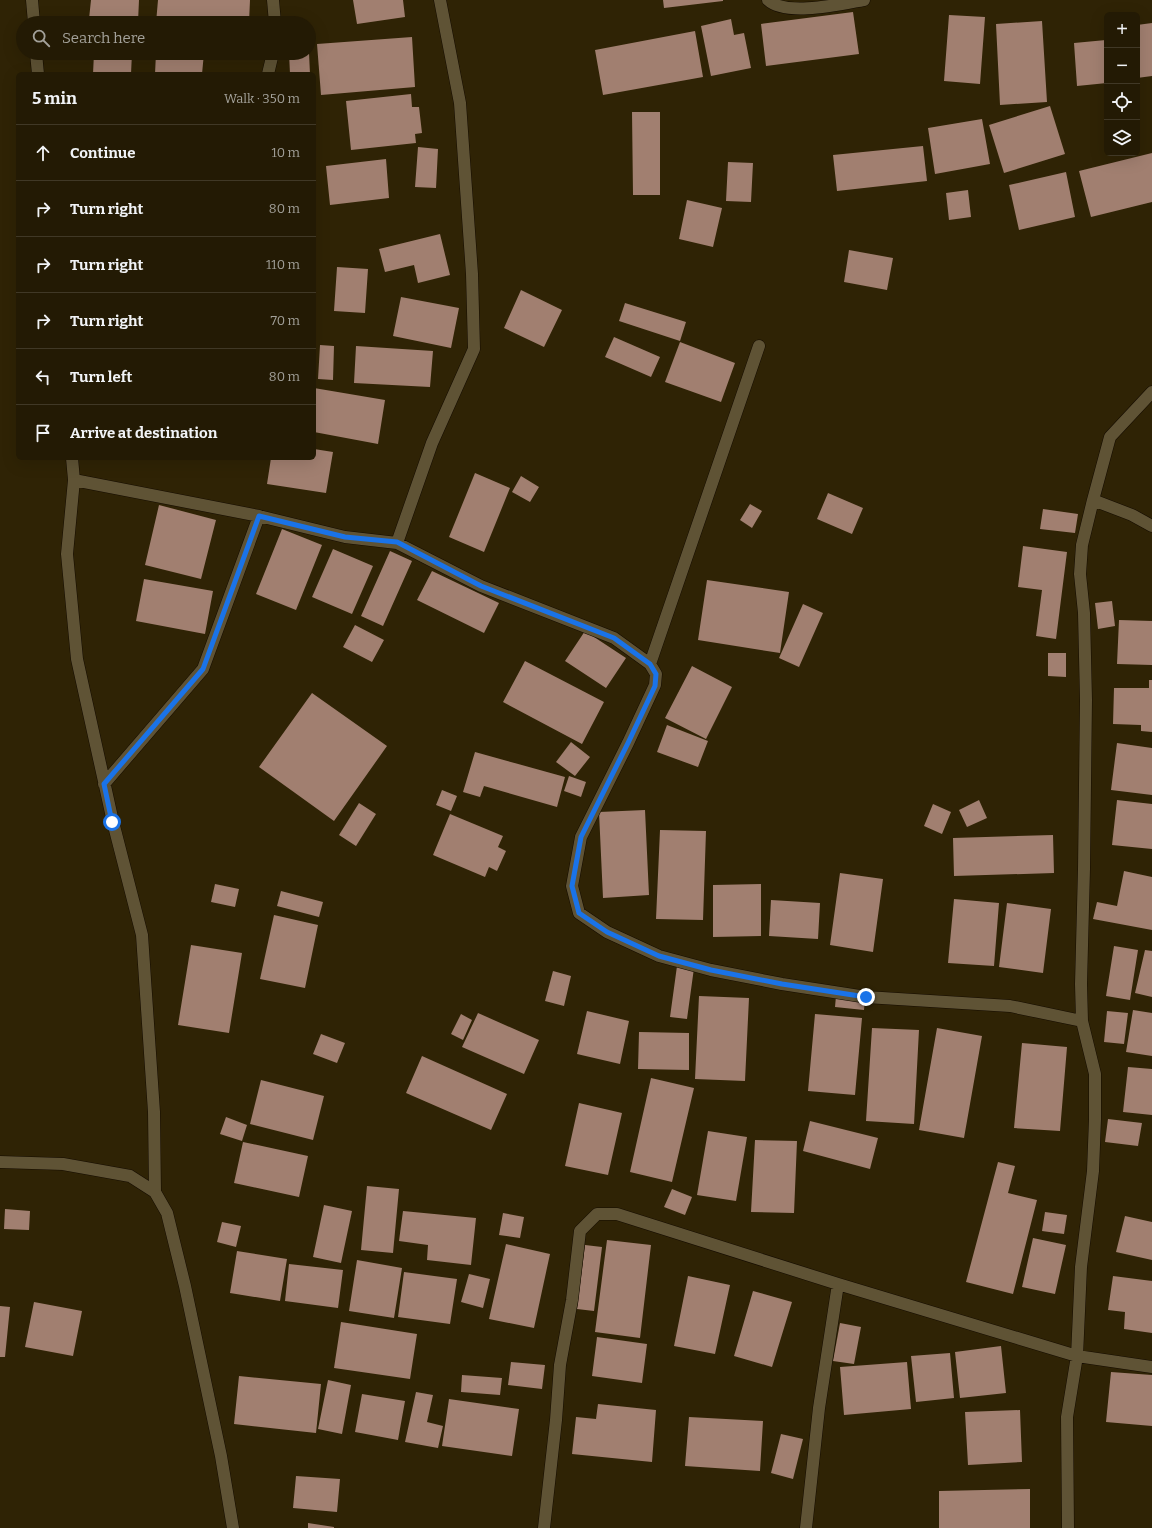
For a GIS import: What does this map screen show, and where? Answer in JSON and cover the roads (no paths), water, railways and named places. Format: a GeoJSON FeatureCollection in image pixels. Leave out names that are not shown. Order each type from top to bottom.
{"type":"FeatureCollection","features":[{"type":"Feature","properties":{"kind":"street"},"geometry":{"type":"LineString","coordinates":[[32,0],[33,16]]}},
{"type":"Feature","properties":{"kind":"street"},"geometry":{"type":"LineString","coordinates":[[273,0],[274,16]]}},
{"type":"Feature","properties":{"kind":"street"},"geometry":{"type":"LineString","coordinates":[[397,542],[432,443],[474,349],[472,274],[460,103],[440,0]]}},
{"type":"Feature","properties":{"kind":"street"},"geometry":{"type":"LineString","coordinates":[[768,0],[772,4],[786,7],[819,8],[864,0]]}},
{"type":"Feature","properties":{"kind":"street"},"geometry":{"type":"LineString","coordinates":[[37,60],[38,72]]}},
{"type":"Feature","properties":{"kind":"street"},"geometry":{"type":"LineString","coordinates":[[268,72],[271,60]]}},
{"type":"Feature","properties":{"kind":"street"},"geometry":{"type":"LineString","coordinates":[[650,664],[759,346]]}},
{"type":"Feature","properties":{"kind":"street"},"geometry":{"type":"LineString","coordinates":[[1068,1528],[1067,1417],[1078,1356],[1081,1267],[1093,1171],[1095,1119],[1094,1074],[1082,1021],[1081,984],[1086,700],[1084,613],[1080,574],[1082,545],[1110,436],[1152,392]]}},
{"type":"Feature","properties":{"kind":"street"},"geometry":{"type":"LineString","coordinates":[[72,460],[74,480],[67,554],[77,659],[112,822],[142,935],[154,1112],[155,1192],[167,1214],[185,1286],[221,1456],[233,1528]]}},
{"type":"Feature","properties":{"kind":"street"},"geometry":{"type":"LineString","coordinates":[[74,480],[259,516],[345,537],[397,542],[481,586],[614,638],[650,664],[656,674],[655,686],[581,837],[572,886],[579,913],[607,932],[659,956],[711,970],[782,984],[866,997],[1010,1006],[1082,1021]]}},
{"type":"Feature","properties":{"kind":"street"},"geometry":{"type":"LineString","coordinates":[[1093,500],[1132,515],[1152,526]]}},
{"type":"Feature","properties":{"kind":"street"},"geometry":{"type":"LineString","coordinates":[[104,784],[203,669],[259,516]]}},
{"type":"Feature","properties":{"kind":"street"},"geometry":{"type":"LineString","coordinates":[[0,1162],[63,1164],[130,1176],[155,1192]]}},
{"type":"Feature","properties":{"kind":"street"},"geometry":{"type":"LineString","coordinates":[[544,1528],[556,1420],[560,1365],[572,1300],[580,1231],[597,1214],[617,1214],[838,1284],[1078,1356],[1152,1367]]}},
{"type":"Feature","properties":{"kind":"street"},"geometry":{"type":"LineString","coordinates":[[806,1528],[819,1408],[838,1284]]}}]}
